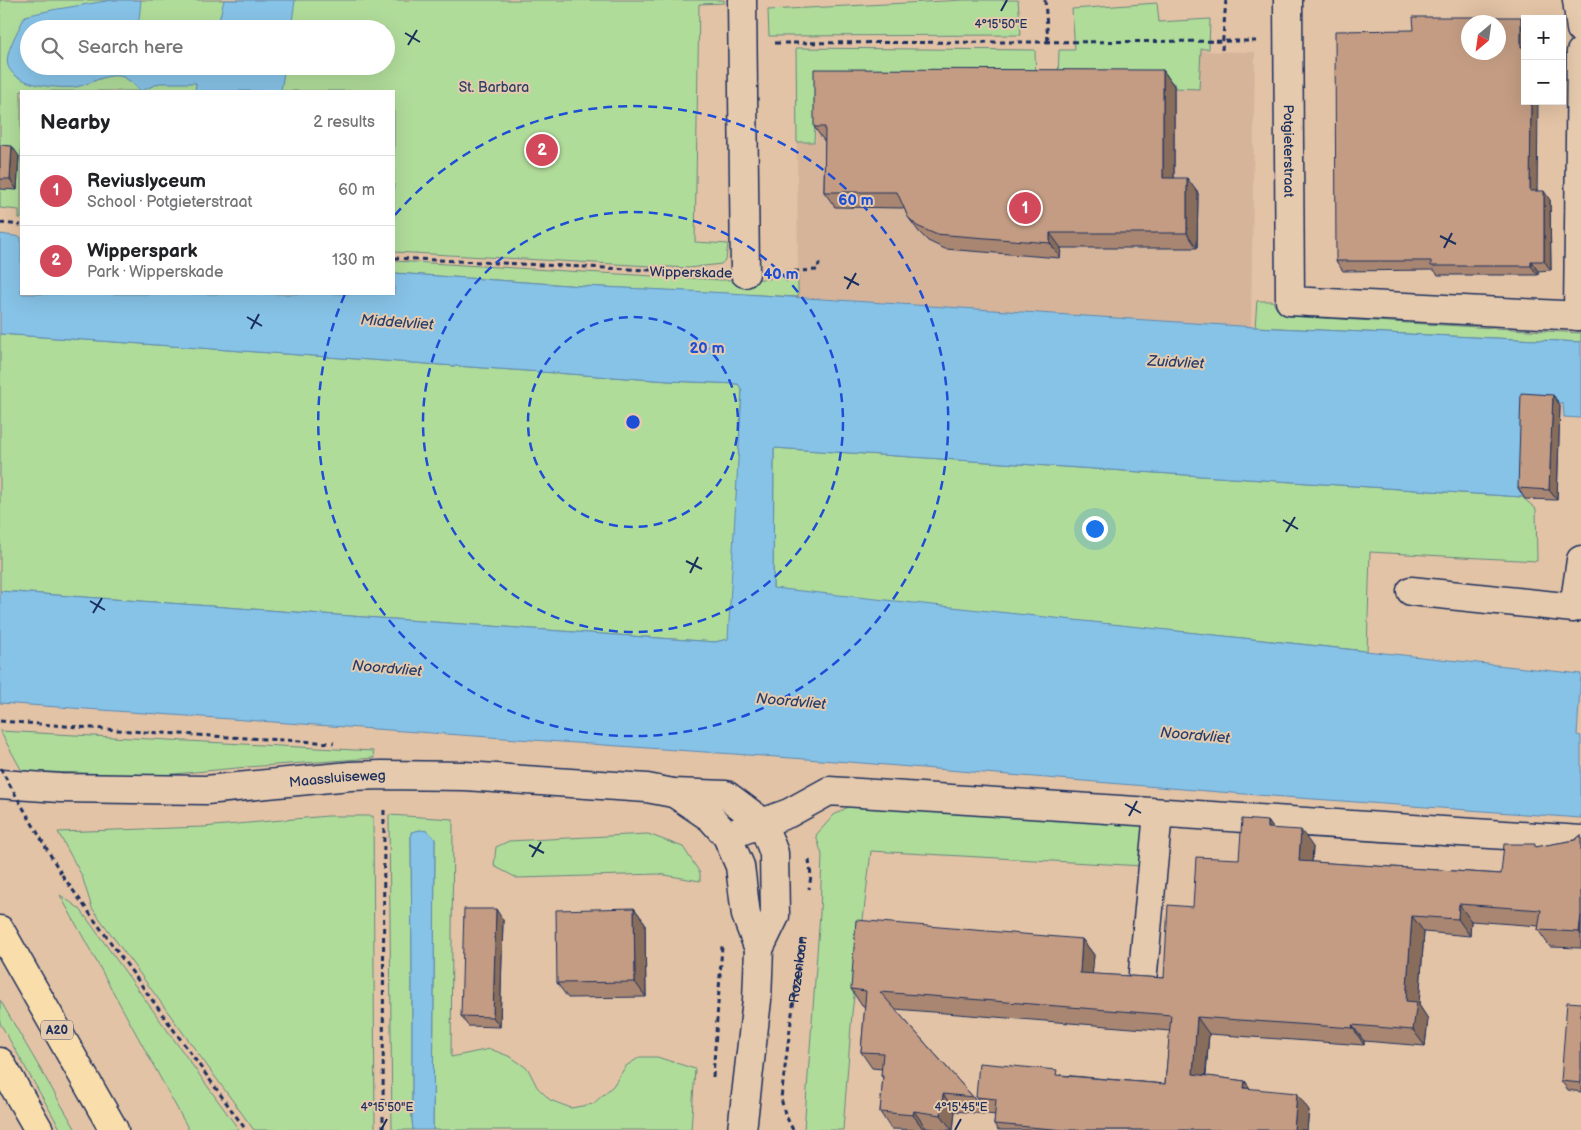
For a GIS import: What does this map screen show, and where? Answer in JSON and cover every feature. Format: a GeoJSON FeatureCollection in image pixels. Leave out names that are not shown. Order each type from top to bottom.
{"type":"FeatureCollection","features":[{"type":"Feature","properties":{"kind":"highway","name":"A20"},"geometry":{"type":"LineString","coordinates":[[0,930],[114,1130]]}},
{"type":"Feature","properties":{"kind":"highway"},"geometry":{"type":"LineString","coordinates":[[0,1062],[39,1130]]}},
{"type":"Feature","properties":{"kind":"street","name":"Wipperskade"},"geometry":{"type":"LineString","coordinates":[[742,0],[745,273]]}},
{"type":"Feature","properties":{"kind":"street","name":"Potgieterstraat"},"geometry":{"type":"LineString","coordinates":[[1288,0],[1290,301],[1580,316]]}},
{"type":"Feature","properties":{"kind":"street"},"geometry":{"type":"LineString","coordinates":[[1577,0],[1581,29]]}},
{"type":"Feature","properties":{"kind":"street"},"geometry":{"type":"LineString","coordinates":[[1580,316],[1581,52]]}},
{"type":"Feature","properties":{"kind":"street"},"geometry":{"type":"LineString","coordinates":[[1411,591],[1574,608],[1581,560]]}},
{"type":"Feature","properties":{"kind":"street","name":"Maassluiseweg"},"geometry":{"type":"LineString","coordinates":[[0,784],[60,788],[206,790],[350,776],[465,776],[647,788],[673,793],[726,796],[762,822]]}},
{"type":"Feature","properties":{"kind":"street"},"geometry":{"type":"LineString","coordinates":[[759,949],[746,915],[740,866],[728,836],[790,812],[829,791],[1581,840]]}},
{"type":"Feature","properties":{"kind":"street","name":"Maassluiseweg"},"geometry":{"type":"LineString","coordinates":[[673,793],[711,818],[728,836]]}},
{"type":"Feature","properties":{"kind":"street"},"geometry":{"type":"LineString","coordinates":[[1143,972],[1158,813]]}},
{"type":"Feature","properties":{"kind":"street"},"geometry":{"type":"LineString","coordinates":[[742,1130],[756,1000],[759,949],[775,916],[774,853],[762,822]]}},
{"type":"Feature","properties":{"kind":"path"},"geometry":{"type":"LineString","coordinates":[[1045,0],[1048,42]]}},
{"type":"Feature","properties":{"kind":"path"},"geometry":{"type":"LineString","coordinates":[[1222,50],[1226,0]]}},
{"type":"Feature","properties":{"kind":"path"},"geometry":{"type":"LineString","coordinates":[[742,43],[1288,42]]}},
{"type":"Feature","properties":{"kind":"path"},"geometry":{"type":"LineString","coordinates":[[0,223],[20,225]]}},
{"type":"Feature","properties":{"kind":"path","name":"Wipperskade"},"geometry":{"type":"LineString","coordinates":[[395,258],[700,273],[745,273]]}},
{"type":"Feature","properties":{"kind":"path"},"geometry":{"type":"LineString","coordinates":[[745,273],[818,270],[819,263]]}},
{"type":"Feature","properties":{"kind":"path"},"geometry":{"type":"LineString","coordinates":[[0,721],[342,744]]}},
{"type":"Feature","properties":{"kind":"path"},"geometry":{"type":"LineString","coordinates":[[0,768],[62,875],[246,1130]]}},
{"type":"Feature","properties":{"kind":"path"},"geometry":{"type":"LineString","coordinates":[[383,1130],[384,804]]}},
{"type":"Feature","properties":{"kind":"path"},"geometry":{"type":"LineString","coordinates":[[808,857],[811,876],[808,895]]}},
{"type":"Feature","properties":{"kind":"path","name":"Rozenlaan"},"geometry":{"type":"LineString","coordinates":[[793,1130],[785,1114],[781,1098],[803,934]]}},
{"type":"Feature","properties":{"kind":"path"},"geometry":{"type":"LineString","coordinates":[[713,1083],[722,942]]}},
{"type":"Feature","properties":{"kind":"shaded area"},"geometry":{"type":"Polygon","coordinates":[[[1188,51],[1255,52],[1251,327],[798,297],[797,142],[816,142],[816,124],[823,83],[1188,84],[1188,51]]]}},
{"type":"Feature","properties":{"kind":"green space","name":"St. Barbara"},"geometry":{"type":"Polygon","coordinates":[[[0,0],[724,0],[724,3],[699,4],[695,242],[728,244],[726,259],[721,264],[688,268],[395,252],[395,90],[20,90],[20,218],[19,210],[0,208],[0,0]]]}},
{"type":"Feature","properties":{"kind":"green space"},"geometry":{"type":"Polygon","coordinates":[[[964,0],[1018,0],[1021,35],[769,36],[768,10],[964,0]]]}},
{"type":"Feature","properties":{"kind":"green space"},"geometry":{"type":"Polygon","coordinates":[[[1157,3],[1159,22],[1210,19],[1209,49],[1201,49],[1199,89],[1175,88],[1174,83],[1058,82],[1059,50],[1075,50],[1072,9],[1157,3]]]}},
{"type":"Feature","properties":{"kind":"green space"},"geometry":{"type":"Polygon","coordinates":[[[796,48],[1035,50],[1036,82],[815,123],[814,142],[797,142],[796,48]]]}},
{"type":"Feature","properties":{"kind":"green space"},"geometry":{"type":"Polygon","coordinates":[[[395,261],[722,280],[770,279],[772,274],[798,275],[798,297],[582,286],[395,273],[395,261]]]}},
{"type":"Feature","properties":{"kind":"green space"},"geometry":{"type":"Polygon","coordinates":[[[1257,301],[1273,301],[1275,307],[1287,316],[1581,333],[1581,342],[1255,327],[1257,301]]]}},
{"type":"Feature","properties":{"kind":"green space"},"geometry":{"type":"Polygon","coordinates":[[[0,334],[669,381],[738,384],[742,390],[729,639],[715,642],[0,591],[0,334]]]}},
{"type":"Feature","properties":{"kind":"green space"},"geometry":{"type":"Polygon","coordinates":[[[774,448],[1522,497],[1536,509],[1537,561],[1370,552],[1367,651],[773,589],[774,448]]]}},
{"type":"Feature","properties":{"kind":"green space"},"geometry":{"type":"Polygon","coordinates":[[[0,731],[373,751],[374,758],[153,776],[22,771],[0,731]]]}},
{"type":"Feature","properties":{"kind":"green space"},"geometry":{"type":"Polygon","coordinates":[[[853,804],[1146,824],[1143,866],[871,851],[852,1013],[843,1130],[804,1130],[820,913],[822,855],[816,835],[834,815],[853,804]]]}},
{"type":"Feature","properties":{"kind":"green space"},"geometry":{"type":"Polygon","coordinates":[[[389,815],[453,819],[451,1057],[490,1049],[511,1057],[528,1069],[537,1087],[550,1100],[571,1108],[593,1104],[613,1086],[626,1066],[640,1057],[657,1057],[695,1069],[691,1130],[433,1130],[435,839],[420,830],[411,833],[413,1130],[392,1130],[389,815]]]}},
{"type":"Feature","properties":{"kind":"green space"},"geometry":{"type":"Polygon","coordinates":[[[328,816],[373,816],[375,1130],[254,1130],[92,908],[82,876],[58,832],[203,827],[328,816]]]}},
{"type":"Feature","properties":{"kind":"green space"},"geometry":{"type":"Polygon","coordinates":[[[648,834],[683,847],[700,873],[700,881],[659,874],[517,878],[494,866],[496,847],[509,841],[648,834]]]}},
{"type":"Feature","properties":{"kind":"green space"},"geometry":{"type":"Polygon","coordinates":[[[60,895],[80,909],[239,1130],[189,1130],[60,895]]]}},
{"type":"Feature","properties":{"kind":"green space"},"geometry":{"type":"Polygon","coordinates":[[[0,1000],[76,1130],[61,1130],[0,1023],[0,1000]]]}},
{"type":"Feature","properties":{"kind":"water"},"geometry":{"type":"Polygon","coordinates":[[[112,0],[141,0],[139,20],[23,20],[25,16],[112,0]]]}},
{"type":"Feature","properties":{"kind":"water"},"geometry":{"type":"Polygon","coordinates":[[[224,0],[295,0],[292,20],[219,20],[224,0]]]}},
{"type":"Feature","properties":{"kind":"water"},"geometry":{"type":"Polygon","coordinates":[[[20,26],[20,75],[284,75],[281,90],[195,90],[196,83],[160,83],[140,90],[131,82],[119,76],[102,78],[75,87],[43,86],[21,79],[12,73],[8,65],[8,55],[20,26]]]}},
{"type":"Feature","properties":{"kind":"water"},"geometry":{"type":"Polygon","coordinates":[[[0,234],[20,237],[20,295],[395,295],[395,273],[1255,327],[1581,342],[1581,418],[1564,417],[1563,403],[1527,402],[1522,497],[774,448],[773,588],[1581,674],[1577,735],[1581,736],[1581,818],[1257,795],[849,762],[0,703],[0,591],[715,642],[728,639],[742,390],[738,384],[669,381],[0,334],[0,234]]]}},
{"type":"Feature","properties":{"kind":"water"},"geometry":{"type":"Polygon","coordinates":[[[428,831],[435,839],[433,1130],[413,1130],[412,1120],[411,832],[428,831]]]}},
{"type":"Feature","properties":{"kind":"building"},"geometry":{"type":"Polygon","coordinates":[[[1413,17],[1461,17],[1461,60],[1506,60],[1506,17],[1521,17],[1521,105],[1531,105],[1530,191],[1544,191],[1544,261],[1531,261],[1531,266],[1431,266],[1431,261],[1336,261],[1335,31],[1414,30],[1413,17]]]}},
{"type":"Feature","properties":{"kind":"building"},"geometry":{"type":"Polygon","coordinates":[[[814,69],[1163,70],[1163,178],[1187,178],[1187,233],[1050,233],[1050,243],[935,234],[917,226],[908,217],[897,192],[824,192],[825,127],[814,127],[814,69]]]}},
{"type":"Feature","properties":{"kind":"building"},"geometry":{"type":"Polygon","coordinates":[[[0,145],[12,146],[10,179],[0,179],[0,145]]]}},
{"type":"Feature","properties":{"kind":"building"},"geometry":{"type":"Polygon","coordinates":[[[1521,393],[1553,395],[1549,490],[1518,488],[1521,393]]]}},
{"type":"Feature","properties":{"kind":"building"},"geometry":{"type":"Polygon","coordinates":[[[1242,819],[1268,821],[1268,828],[1301,830],[1299,861],[1501,874],[1504,844],[1535,844],[1535,847],[1575,840],[1581,835],[1581,915],[1579,932],[1538,930],[1541,910],[1459,904],[1458,919],[1412,916],[1406,1001],[1417,1002],[1413,1030],[1352,1025],[1353,1028],[1197,1017],[1193,1074],[1245,1081],[1244,1088],[1297,1093],[1294,1130],[1065,1130],[994,1124],[996,1099],[976,1097],[979,1063],[1057,1070],[1056,1075],[1165,1084],[1171,1015],[880,992],[973,1097],[943,1094],[941,1115],[914,1111],[913,1115],[880,1112],[883,1053],[861,1052],[866,991],[851,989],[856,920],[1082,939],[1080,973],[1164,978],[1168,905],[1193,907],[1196,857],[1239,859],[1242,819]]]}},
{"type":"Feature","properties":{"kind":"building"},"geometry":{"type":"Polygon","coordinates":[[[634,908],[635,982],[557,983],[556,910],[634,908]]]}},
{"type":"Feature","properties":{"kind":"building"},"geometry":{"type":"Polygon","coordinates":[[[464,909],[496,909],[493,1017],[461,1016],[464,909]]]}},
{"type":"Feature","properties":{"kind":"building"},"geometry":{"type":"Polygon","coordinates":[[[1567,1002],[1581,1003],[1581,1083],[1561,1081],[1567,1002]]]}},
{"type":"Feature","properties":{"kind":"place","name":"Wipperspark"},"geometry":{"type":"Point","coordinates":[542,150]}},
{"type":"Feature","properties":{"kind":"place","name":"Reviuslyceum"},"geometry":{"type":"Point","coordinates":[1025,208]}},
{"type":"Feature","properties":{"kind":"water label","name":"Middelvliet"},"geometry":{"type":"Point","coordinates":[397,322]}},
{"type":"Feature","properties":{"kind":"water label","name":"Zuidvliet"},"geometry":{"type":"Point","coordinates":[1176,362]}},
{"type":"Feature","properties":{"kind":"water label","name":"Noordvliet"},"geometry":{"type":"Point","coordinates":[387,668]}},
{"type":"Feature","properties":{"kind":"water label","name":"Noordvliet"},"geometry":{"type":"Point","coordinates":[791,701]}},
{"type":"Feature","properties":{"kind":"water label","name":"Noordvliet"},"geometry":{"type":"Point","coordinates":[1195,735]}}]}
